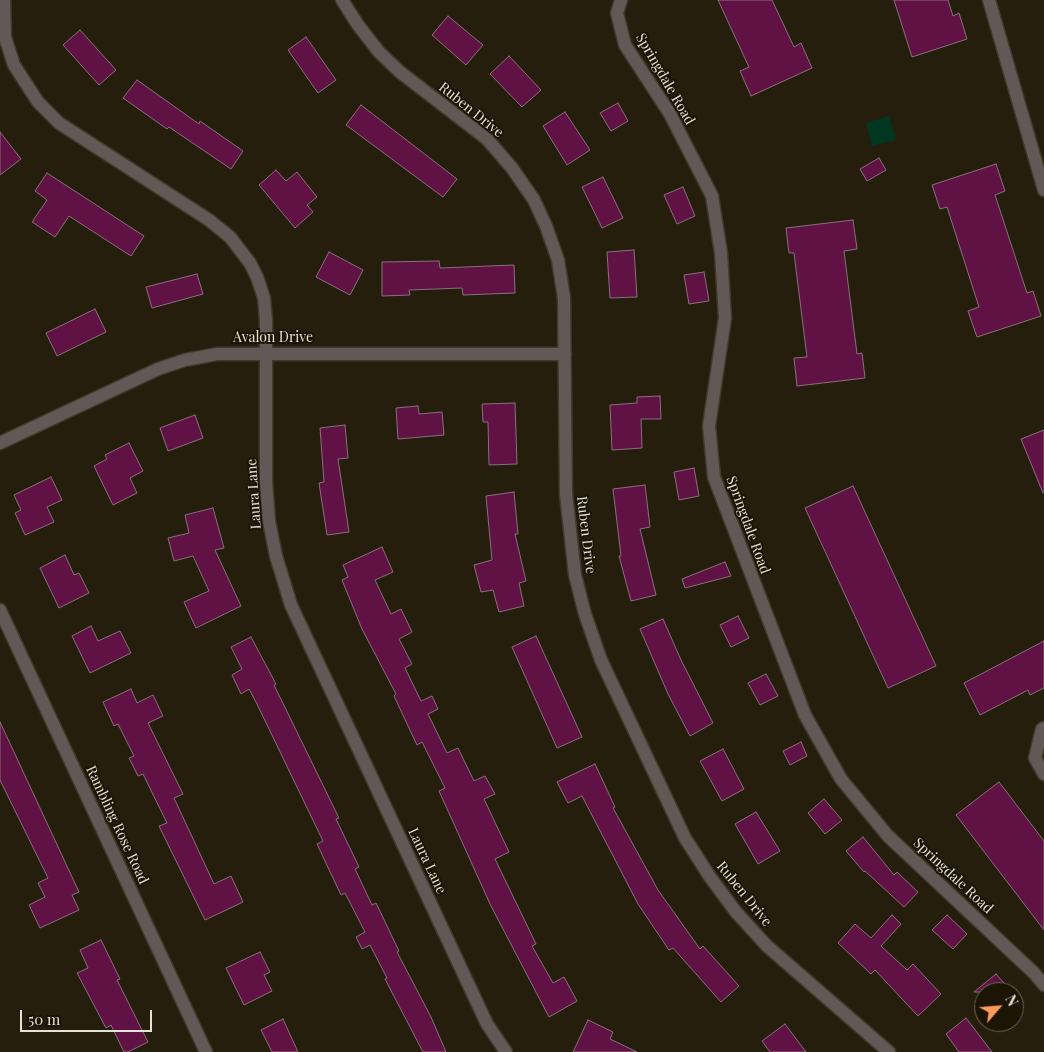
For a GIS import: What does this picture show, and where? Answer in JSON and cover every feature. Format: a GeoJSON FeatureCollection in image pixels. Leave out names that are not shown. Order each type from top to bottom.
{"type":"FeatureCollection","features":[{"type":"Feature","properties":{"kind":"street","name":"Laura Lane"},"geometry":{"type":"LineString","coordinates":[[4,0],[5,37],[11,56],[27,89],[38,102],[59,123],[209,220],[238,246],[254,270],[264,298],[267,353],[266,482],[269,521],[276,556],[291,605],[487,1024],[506,1052]]}},
{"type":"Feature","properties":{"kind":"street","name":"Ruben Drive"},"geometry":{"type":"LineString","coordinates":[[342,0],[379,52],[420,89],[487,139],[512,168],[534,200],[558,260],[564,298],[566,494],[569,536],[585,614],[601,660],[685,838],[710,877],[736,912],[767,946],[874,1047],[889,1052]]}},
{"type":"Feature","properties":{"kind":"street","name":"Springdale Road"},"geometry":{"type":"LineString","coordinates":[[621,0],[617,13],[625,45],[670,114],[712,196],[721,253],[725,318],[709,426],[714,477],[805,715],[841,780],[888,836],[1044,984]]}},
{"type":"Feature","properties":{"kind":"street"},"geometry":{"type":"LineString","coordinates":[[989,0],[1044,190]]}},
{"type":"Feature","properties":{"kind":"street","name":"Avalon Drive"},"geometry":{"type":"LineString","coordinates":[[0,443],[158,369],[184,360],[217,354],[565,354]]}},
{"type":"Feature","properties":{"kind":"street","name":"Rambling Rose Road"},"geometry":{"type":"LineString","coordinates":[[0,610],[206,1052]]}},
{"type":"Feature","properties":{"kind":"street"},"geometry":{"type":"LineString","coordinates":[[1044,728],[1035,758],[1044,774]]}},
{"type":"Feature","properties":{"kind":"green space"},"geometry":{"type":"Polygon","coordinates":[[[889,116],[896,140],[872,146],[866,123],[889,116]]]}},
{"type":"Feature","properties":{"kind":"building"},"geometry":{"type":"Polygon","coordinates":[[[718,0],[772,0],[794,47],[801,43],[812,68],[751,96],[740,71],[749,67],[718,0]]]}},
{"type":"Feature","properties":{"kind":"building"},"geometry":{"type":"Polygon","coordinates":[[[894,0],[948,0],[953,16],[959,13],[967,39],[912,57],[894,0]]]}},
{"type":"Feature","properties":{"kind":"building"},"geometry":{"type":"Polygon","coordinates":[[[448,16],[483,45],[466,65],[432,35],[448,16]]]}},
{"type":"Feature","properties":{"kind":"building"},"geometry":{"type":"Polygon","coordinates":[[[80,30],[116,70],[99,85],[63,45],[80,30]]]}},
{"type":"Feature","properties":{"kind":"building"},"geometry":{"type":"Polygon","coordinates":[[[306,37],[336,80],[318,93],[288,50],[306,37]]]}},
{"type":"Feature","properties":{"kind":"building"},"geometry":{"type":"Polygon","coordinates":[[[509,56],[541,90],[522,107],[490,74],[509,56]]]}},
{"type":"Feature","properties":{"kind":"building"},"geometry":{"type":"Polygon","coordinates":[[[137,80],[199,124],[200,121],[243,151],[231,169],[169,127],[167,129],[123,98],[137,80]]]}},
{"type":"Feature","properties":{"kind":"building"},"geometry":{"type":"Polygon","coordinates":[[[618,103],[628,121],[611,131],[600,113],[618,103]]]}},
{"type":"Feature","properties":{"kind":"building"},"geometry":{"type":"Polygon","coordinates":[[[361,105],[457,179],[443,197],[346,125],[361,105]]]}},
{"type":"Feature","properties":{"kind":"building"},"geometry":{"type":"Polygon","coordinates":[[[565,112],[590,150],[567,165],[543,126],[565,112]]]}},
{"type":"Feature","properties":{"kind":"building"},"geometry":{"type":"Polygon","coordinates":[[[0,132],[21,159],[0,175],[0,132]]]}},
{"type":"Feature","properties":{"kind":"building"},"geometry":{"type":"Polygon","coordinates":[[[879,158],[886,170],[867,181],[860,169],[879,158]]]}},
{"type":"Feature","properties":{"kind":"building"},"geometry":{"type":"Polygon","coordinates":[[[996,164],[1005,191],[995,195],[1027,293],[1033,291],[1041,316],[977,337],[968,311],[979,307],[947,207],[940,209],[932,185],[996,164]]]}},
{"type":"Feature","properties":{"kind":"building"},"geometry":{"type":"Polygon","coordinates":[[[276,170],[286,181],[297,172],[317,197],[307,205],[313,212],[295,228],[259,185],[276,170]]]}},
{"type":"Feature","properties":{"kind":"building"},"geometry":{"type":"Polygon","coordinates":[[[47,173],[144,236],[131,256],[69,216],[55,237],[32,222],[47,200],[35,191],[47,173]]]}},
{"type":"Feature","properties":{"kind":"building"},"geometry":{"type":"Polygon","coordinates":[[[603,177],[623,218],[602,228],[582,187],[603,177]]]}},
{"type":"Feature","properties":{"kind":"building"},"geometry":{"type":"Polygon","coordinates":[[[683,187],[695,216],[677,224],[664,195],[683,187]]]}},
{"type":"Feature","properties":{"kind":"building"},"geometry":{"type":"Polygon","coordinates":[[[853,220],[857,249],[844,251],[857,354],[862,353],[865,378],[797,386],[794,358],[807,357],[794,253],[789,253],[786,228],[853,220]]]}},
{"type":"Feature","properties":{"kind":"building"},"geometry":{"type":"Polygon","coordinates":[[[634,250],[637,297],[610,298],[607,252],[634,250]]]}},
{"type":"Feature","properties":{"kind":"building"},"geometry":{"type":"Polygon","coordinates":[[[329,252],[363,270],[350,295],[316,277],[329,252]]]}},
{"type":"Feature","properties":{"kind":"building"},"geometry":{"type":"Polygon","coordinates":[[[439,261],[440,268],[514,265],[515,293],[463,295],[462,288],[409,290],[410,295],[382,296],[382,262],[439,261]]]}},
{"type":"Feature","properties":{"kind":"building"},"geometry":{"type":"Polygon","coordinates":[[[704,272],[709,301],[689,304],[684,275],[704,272]]]}},
{"type":"Feature","properties":{"kind":"building"},"geometry":{"type":"Polygon","coordinates":[[[197,274],[203,294],[152,308],[146,287],[197,274]]]}},
{"type":"Feature","properties":{"kind":"building"},"geometry":{"type":"Polygon","coordinates":[[[95,309],[106,332],[57,356],[46,333],[95,309]]]}},
{"type":"Feature","properties":{"kind":"building"},"geometry":{"type":"Polygon","coordinates":[[[660,396],[661,419],[641,419],[642,448],[612,450],[610,405],[637,403],[637,397],[660,396]]]}},
{"type":"Feature","properties":{"kind":"building"},"geometry":{"type":"Polygon","coordinates":[[[515,403],[517,464],[489,465],[488,422],[483,422],[482,404],[515,403]]]}},
{"type":"Feature","properties":{"kind":"building"},"geometry":{"type":"Polygon","coordinates":[[[418,406],[419,414],[442,412],[444,435],[398,439],[396,408],[418,406]]]}},
{"type":"Feature","properties":{"kind":"building"},"geometry":{"type":"Polygon","coordinates":[[[195,415],[203,438],[168,451],[160,428],[195,415]]]}},
{"type":"Feature","properties":{"kind":"building"},"geometry":{"type":"Polygon","coordinates":[[[345,425],[348,458],[338,459],[349,532],[327,535],[319,483],[324,482],[320,428],[345,425]]]}},
{"type":"Feature","properties":{"kind":"building"},"geometry":{"type":"Polygon","coordinates":[[[1044,430],[1044,493],[1043,493],[1021,439],[1044,430]]]}},
{"type":"Feature","properties":{"kind":"building"},"geometry":{"type":"Polygon","coordinates":[[[129,443],[143,471],[130,478],[137,493],[113,505],[94,466],[107,459],[105,455],[129,443]]]}},
{"type":"Feature","properties":{"kind":"building"},"geometry":{"type":"Polygon","coordinates":[[[694,468],[699,496],[679,500],[674,472],[694,468]]]}},
{"type":"Feature","properties":{"kind":"building"},"geometry":{"type":"Polygon","coordinates":[[[51,477],[62,500],[47,507],[54,522],[25,535],[15,513],[21,510],[14,495],[51,477]]]}},
{"type":"Feature","properties":{"kind":"building"},"geometry":{"type":"Polygon","coordinates":[[[645,485],[650,527],[640,529],[656,595],[631,601],[619,556],[621,556],[613,489],[645,485]]]}},
{"type":"Feature","properties":{"kind":"building"},"geometry":{"type":"Polygon","coordinates":[[[853,486],[936,666],[888,688],[805,508],[853,486]]]}},
{"type":"Feature","properties":{"kind":"building"},"geometry":{"type":"Polygon","coordinates":[[[514,492],[518,534],[515,534],[526,581],[519,583],[524,606],[499,612],[493,590],[481,592],[474,565],[492,560],[486,496],[514,492]]]}},
{"type":"Feature","properties":{"kind":"building"},"geometry":{"type":"Polygon","coordinates":[[[213,508],[224,548],[215,550],[241,606],[196,628],[184,602],[209,591],[193,556],[174,561],[168,538],[189,533],[185,515],[213,508]]]}},
{"type":"Feature","properties":{"kind":"building"},"geometry":{"type":"Polygon","coordinates":[[[382,547],[393,572],[375,580],[391,614],[401,609],[412,632],[399,639],[412,664],[405,668],[421,701],[432,696],[438,709],[428,714],[447,753],[458,748],[474,781],[485,776],[495,794],[484,799],[509,852],[495,859],[536,944],[532,946],[553,983],[564,977],[577,1001],[549,1017],[491,906],[439,791],[445,788],[422,742],[417,745],[394,696],[396,694],[362,629],[342,580],[348,577],[343,565],[382,547]]]}},
{"type":"Feature","properties":{"kind":"building"},"geometry":{"type":"Polygon","coordinates":[[[65,555],[74,575],[79,573],[89,593],[59,608],[40,568],[65,555]]]}},
{"type":"Feature","properties":{"kind":"building"},"geometry":{"type":"Polygon","coordinates":[[[725,562],[731,576],[685,588],[682,579],[725,562]]]}},
{"type":"Feature","properties":{"kind":"building"},"geometry":{"type":"Polygon","coordinates":[[[738,616],[749,638],[731,647],[720,625],[738,616]]]}},
{"type":"Feature","properties":{"kind":"building"},"geometry":{"type":"Polygon","coordinates":[[[663,619],[681,660],[713,723],[690,736],[668,694],[640,629],[663,619]]]}},
{"type":"Feature","properties":{"kind":"building"},"geometry":{"type":"Polygon","coordinates":[[[91,626],[98,641],[120,631],[131,653],[90,673],[72,636],[91,626]]]}},
{"type":"Feature","properties":{"kind":"building"},"geometry":{"type":"Polygon","coordinates":[[[536,636],[582,737],[557,748],[512,647],[536,636]]]}},
{"type":"Feature","properties":{"kind":"building"},"geometry":{"type":"Polygon","coordinates":[[[251,637],[276,684],[274,685],[339,818],[336,819],[359,867],[355,869],[372,905],[376,903],[399,951],[397,952],[431,1017],[446,1052],[423,1052],[385,979],[387,978],[370,945],[362,949],[356,937],[365,932],[345,893],[341,895],[317,844],[323,841],[249,689],[241,694],[232,675],[242,669],[231,647],[251,637]]]}},
{"type":"Feature","properties":{"kind":"building"},"geometry":{"type":"Polygon","coordinates":[[[1044,641],[1044,688],[1030,695],[1028,690],[980,715],[964,683],[1044,641]]]}},
{"type":"Feature","properties":{"kind":"building"},"geometry":{"type":"Polygon","coordinates":[[[766,674],[778,696],[760,705],[748,683],[766,674]]]}},
{"type":"Feature","properties":{"kind":"building"},"geometry":{"type":"Polygon","coordinates":[[[131,689],[137,703],[153,695],[163,716],[148,723],[183,794],[174,798],[214,884],[231,876],[243,902],[205,920],[159,826],[167,823],[143,774],[138,776],[129,758],[134,756],[118,724],[114,726],[103,702],[131,689]]]}},
{"type":"Feature","properties":{"kind":"building"},"geometry":{"type":"Polygon","coordinates":[[[0,722],[79,892],[72,895],[79,910],[40,928],[29,905],[45,897],[38,883],[48,878],[0,780],[0,722]]]}},
{"type":"Feature","properties":{"kind":"building"},"geometry":{"type":"Polygon","coordinates":[[[801,742],[807,756],[790,765],[783,751],[801,742]]]}},
{"type":"Feature","properties":{"kind":"building"},"geometry":{"type":"Polygon","coordinates":[[[723,749],[744,789],[722,801],[700,761],[723,749]]]}},
{"type":"Feature","properties":{"kind":"building"},"geometry":{"type":"Polygon","coordinates":[[[595,764],[615,807],[613,808],[658,890],[700,949],[703,946],[739,986],[721,1002],[673,948],[669,950],[638,904],[582,796],[568,803],[557,782],[595,764]]]}},
{"type":"Feature","properties":{"kind":"building"},"geometry":{"type":"Polygon","coordinates":[[[999,782],[1044,841],[1044,930],[956,815],[999,782]]]}},
{"type":"Feature","properties":{"kind":"building"},"geometry":{"type":"Polygon","coordinates":[[[824,799],[842,820],[825,834],[808,813],[824,799]]]}},
{"type":"Feature","properties":{"kind":"building"},"geometry":{"type":"Polygon","coordinates":[[[756,812],[780,851],[758,864],[735,824],[756,812]]]}},
{"type":"Feature","properties":{"kind":"building"},"geometry":{"type":"Polygon","coordinates":[[[863,837],[894,875],[897,872],[918,892],[904,907],[864,872],[846,851],[863,837]]]}},
{"type":"Feature","properties":{"kind":"building"},"geometry":{"type":"Polygon","coordinates":[[[892,915],[901,924],[881,946],[907,970],[913,964],[941,994],[918,1016],[875,970],[871,974],[838,943],[855,924],[871,938],[892,915]]]}},
{"type":"Feature","properties":{"kind":"building"},"geometry":{"type":"Polygon","coordinates":[[[947,915],[967,934],[953,949],[932,930],[947,915]]]}},
{"type":"Feature","properties":{"kind":"building"},"geometry":{"type":"Polygon","coordinates":[[[101,940],[120,979],[117,980],[148,1042],[128,1052],[124,1052],[111,1025],[106,1028],[77,973],[88,968],[80,950],[101,940]]]}},
{"type":"Feature","properties":{"kind":"building"},"geometry":{"type":"Polygon","coordinates":[[[260,952],[270,972],[264,975],[272,991],[244,1005],[226,968],[260,952]]]}},
{"type":"Feature","properties":{"kind":"building"},"geometry":{"type":"Polygon","coordinates":[[[996,974],[1003,982],[986,982],[996,974]]]}},
{"type":"Feature","properties":{"kind":"building"},"geometry":{"type":"Polygon","coordinates":[[[966,1018],[974,1028],[974,1032],[977,1032],[992,1052],[959,1052],[946,1034],[966,1018]]]}},
{"type":"Feature","properties":{"kind":"building"},"geometry":{"type":"Polygon","coordinates":[[[283,1019],[298,1052],[272,1052],[261,1030],[283,1019]]]}},
{"type":"Feature","properties":{"kind":"building"},"geometry":{"type":"Polygon","coordinates":[[[588,1020],[613,1032],[610,1039],[637,1052],[573,1052],[588,1020]]]}},
{"type":"Feature","properties":{"kind":"building"},"geometry":{"type":"Polygon","coordinates":[[[785,1024],[806,1052],[770,1052],[762,1041],[785,1024]]]}}]}
